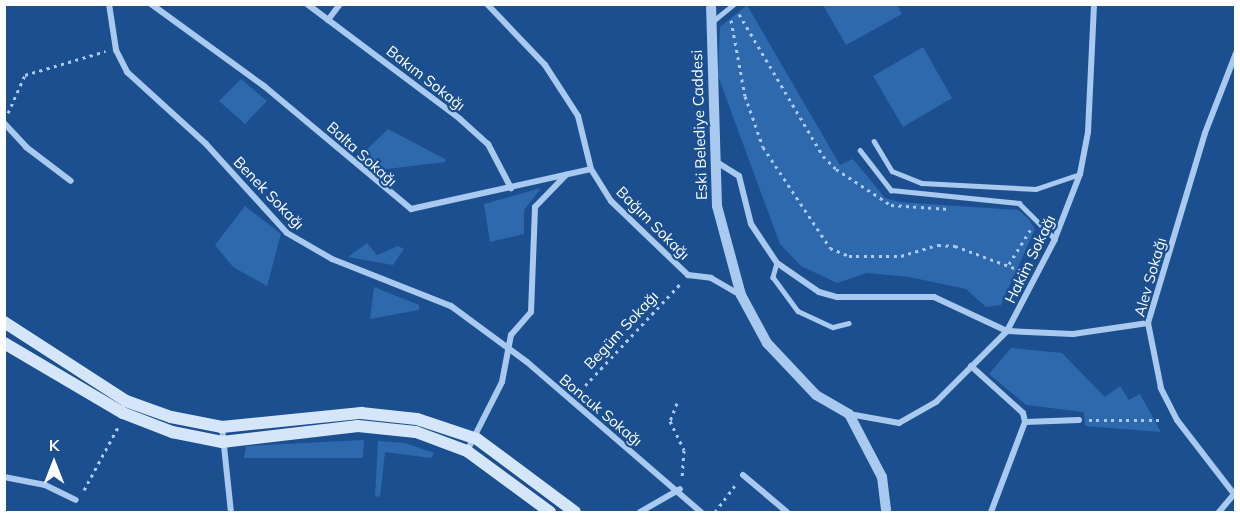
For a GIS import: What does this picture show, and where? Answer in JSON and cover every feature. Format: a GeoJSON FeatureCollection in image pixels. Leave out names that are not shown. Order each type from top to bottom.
{"type":"FeatureCollection","features":[{"type":"Feature","properties":{"kind":"main road"},"geometry":{"type":"LineString","coordinates":[[4,322],[126,401],[171,417],[222,427],[361,413],[417,419],[477,439],[575,513]]}},
{"type":"Feature","properties":{"kind":"main road"},"geometry":{"type":"LineString","coordinates":[[4,343],[123,413],[172,432],[222,442],[358,426],[416,432],[467,451],[550,513]]}},
{"type":"Feature","properties":{"kind":"street","name":"Benek Sokağı"},"geometry":{"type":"LineString","coordinates":[[109,4],[116,50],[127,72],[206,144],[287,233],[332,259],[451,306],[507,347]]}},
{"type":"Feature","properties":{"kind":"street","name":"Balta Sokağı"},"geometry":{"type":"LineString","coordinates":[[151,4],[264,86],[411,209],[591,169]]}},
{"type":"Feature","properties":{"kind":"street","name":"Bakım Sokağı"},"geometry":{"type":"LineString","coordinates":[[307,4],[488,144],[511,188]]}},
{"type":"Feature","properties":{"kind":"street"},"geometry":{"type":"LineString","coordinates":[[328,20],[340,4]]}},
{"type":"Feature","properties":{"kind":"street","name":"Bağım Sokağı"},"geometry":{"type":"LineString","coordinates":[[487,4],[545,64],[578,116],[591,169],[611,201],[688,275],[711,278],[741,295]]}},
{"type":"Feature","properties":{"kind":"street","name":"Eski Belediye Caddesi"},"geometry":{"type":"LineString","coordinates":[[711,4],[717,206],[741,295],[767,343],[816,395],[849,414]]}},
{"type":"Feature","properties":{"kind":"street","name":"Hakim Sokağı"},"geometry":{"type":"LineString","coordinates":[[849,414],[899,423],[936,402],[1007,330],[1055,239],[1080,174],[1088,132],[1094,4]]}},
{"type":"Feature","properties":{"kind":"street","name":"Alev Sokağı"},"geometry":{"type":"LineString","coordinates":[[1235,493],[1177,420],[1161,388],[1148,323],[1205,133],[1236,53]]}},
{"type":"Feature","properties":{"kind":"street"},"geometry":{"type":"LineString","coordinates":[[4,122],[26,147],[71,181]]}},
{"type":"Feature","properties":{"kind":"street"},"geometry":{"type":"LineString","coordinates":[[715,161],[739,176],[751,224],[777,262],[837,297],[902,292],[934,297],[1007,330],[1073,334],[1148,323]]}},
{"type":"Feature","properties":{"kind":"street"},"geometry":{"type":"LineString","coordinates":[[467,451],[477,439],[502,382],[507,347],[531,312],[535,207],[567,174]]}},
{"type":"Feature","properties":{"kind":"street","name":"Boncuk Sokağı"},"geometry":{"type":"LineString","coordinates":[[507,347],[680,489],[701,513]]}},
{"type":"Feature","properties":{"kind":"street"},"geometry":{"type":"LineString","coordinates":[[971,366],[1023,413],[1025,422],[991,513]]}},
{"type":"Feature","properties":{"kind":"street"},"geometry":{"type":"LineString","coordinates":[[849,414],[882,477],[886,513]]}},
{"type":"Feature","properties":{"kind":"street"},"geometry":{"type":"LineString","coordinates":[[1025,422],[1079,420]]}},
{"type":"Feature","properties":{"kind":"street"},"geometry":{"type":"LineString","coordinates":[[222,427],[231,513]]}},
{"type":"Feature","properties":{"kind":"street"},"geometry":{"type":"LineString","coordinates":[[743,475],[786,513]]}},
{"type":"Feature","properties":{"kind":"street"},"geometry":{"type":"LineString","coordinates":[[4,477],[45,485],[76,500]]}},
{"type":"Feature","properties":{"kind":"street"},"geometry":{"type":"LineString","coordinates":[[640,513],[680,489]]}},
{"type":"Feature","properties":{"kind":"street"},"geometry":{"type":"LineString","coordinates":[[1219,513],[1235,493]]}},
{"type":"Feature","properties":{"kind":"lane"},"geometry":{"type":"LineString","coordinates":[[711,23],[734,4]]}},
{"type":"Feature","properties":{"kind":"lane"},"geometry":{"type":"LineString","coordinates":[[874,141],[892,171],[922,183],[1036,189],[1080,174]]}},
{"type":"Feature","properties":{"kind":"lane"},"geometry":{"type":"LineString","coordinates":[[860,150],[891,190],[1019,204],[1055,239]]}},
{"type":"Feature","properties":{"kind":"lane"},"geometry":{"type":"LineString","coordinates":[[777,262],[773,277],[798,311],[833,327],[849,324]]}},
{"type":"Feature","properties":{"kind":"path"},"geometry":{"type":"LineString","coordinates":[[726,10],[763,147],[830,249],[849,255],[901,256],[938,244],[1009,264],[1035,277]]}},
{"type":"Feature","properties":{"kind":"path"},"geometry":{"type":"LineString","coordinates":[[4,122],[26,75],[116,50]]}},
{"type":"Feature","properties":{"kind":"path"},"geometry":{"type":"LineString","coordinates":[[1009,264],[1030,230]]}},
{"type":"Feature","properties":{"kind":"path","name":"Begüm Sokağı"},"geometry":{"type":"LineString","coordinates":[[570,401],[688,275]]}},
{"type":"Feature","properties":{"kind":"path"},"geometry":{"type":"LineString","coordinates":[[676,403],[670,421],[684,450],[680,489]]}},
{"type":"Feature","properties":{"kind":"path"},"geometry":{"type":"LineString","coordinates":[[76,500],[123,413]]}},
{"type":"Feature","properties":{"kind":"path"},"geometry":{"type":"LineString","coordinates":[[1079,420],[1177,420]]}},
{"type":"Feature","properties":{"kind":"path"},"geometry":{"type":"LineString","coordinates":[[715,513],[743,475]]}},
{"type":"Feature","properties":{"kind":"shaded area"},"geometry":{"type":"Polygon","coordinates":[[[747,5],[840,165],[853,159],[885,198],[899,202],[1018,210],[1028,218],[1035,229],[1001,305],[986,307],[966,289],[909,277],[867,273],[837,283],[801,266],[780,244],[718,76],[720,27],[747,5]]]}},
{"type":"Feature","properties":{"kind":"shaded area"},"geometry":{"type":"Polygon","coordinates":[[[823,5],[897,5],[902,14],[846,45],[823,5]]]}},
{"type":"Feature","properties":{"kind":"shaded area"},"geometry":{"type":"Polygon","coordinates":[[[923,47],[952,98],[903,127],[873,76],[923,47]]]}},
{"type":"Feature","properties":{"kind":"shaded area"},"geometry":{"type":"Polygon","coordinates":[[[241,79],[267,101],[245,124],[219,101],[241,79]]]}},
{"type":"Feature","properties":{"kind":"shaded area"},"geometry":{"type":"Polygon","coordinates":[[[388,129],[445,159],[445,162],[379,170],[361,155],[388,129]]]}},
{"type":"Feature","properties":{"kind":"shaded area"},"geometry":{"type":"Polygon","coordinates":[[[541,188],[524,210],[524,234],[490,242],[484,204],[541,188]]]}},
{"type":"Feature","properties":{"kind":"shaded area"},"geometry":{"type":"Polygon","coordinates":[[[245,206],[281,234],[267,286],[233,267],[215,245],[245,206]]]}},
{"type":"Feature","properties":{"kind":"shaded area"},"geometry":{"type":"Polygon","coordinates":[[[367,243],[377,255],[398,246],[404,249],[393,265],[348,257],[367,243]]]}},
{"type":"Feature","properties":{"kind":"shaded area"},"geometry":{"type":"Polygon","coordinates":[[[374,287],[419,305],[419,310],[370,319],[374,287]]]}},
{"type":"Feature","properties":{"kind":"shaded area"},"geometry":{"type":"Polygon","coordinates":[[[1011,348],[1062,353],[1105,397],[1120,386],[1129,400],[1140,394],[1161,432],[1085,426],[1084,412],[1026,405],[989,374],[1011,348]]]}},
{"type":"Feature","properties":{"kind":"shaded area"},"geometry":{"type":"Polygon","coordinates":[[[364,440],[363,458],[244,458],[246,446],[364,440]]]}},
{"type":"Feature","properties":{"kind":"shaded area"},"geometry":{"type":"Polygon","coordinates":[[[378,441],[405,443],[434,453],[431,458],[385,452],[380,497],[375,496],[378,441]]]}}]}
